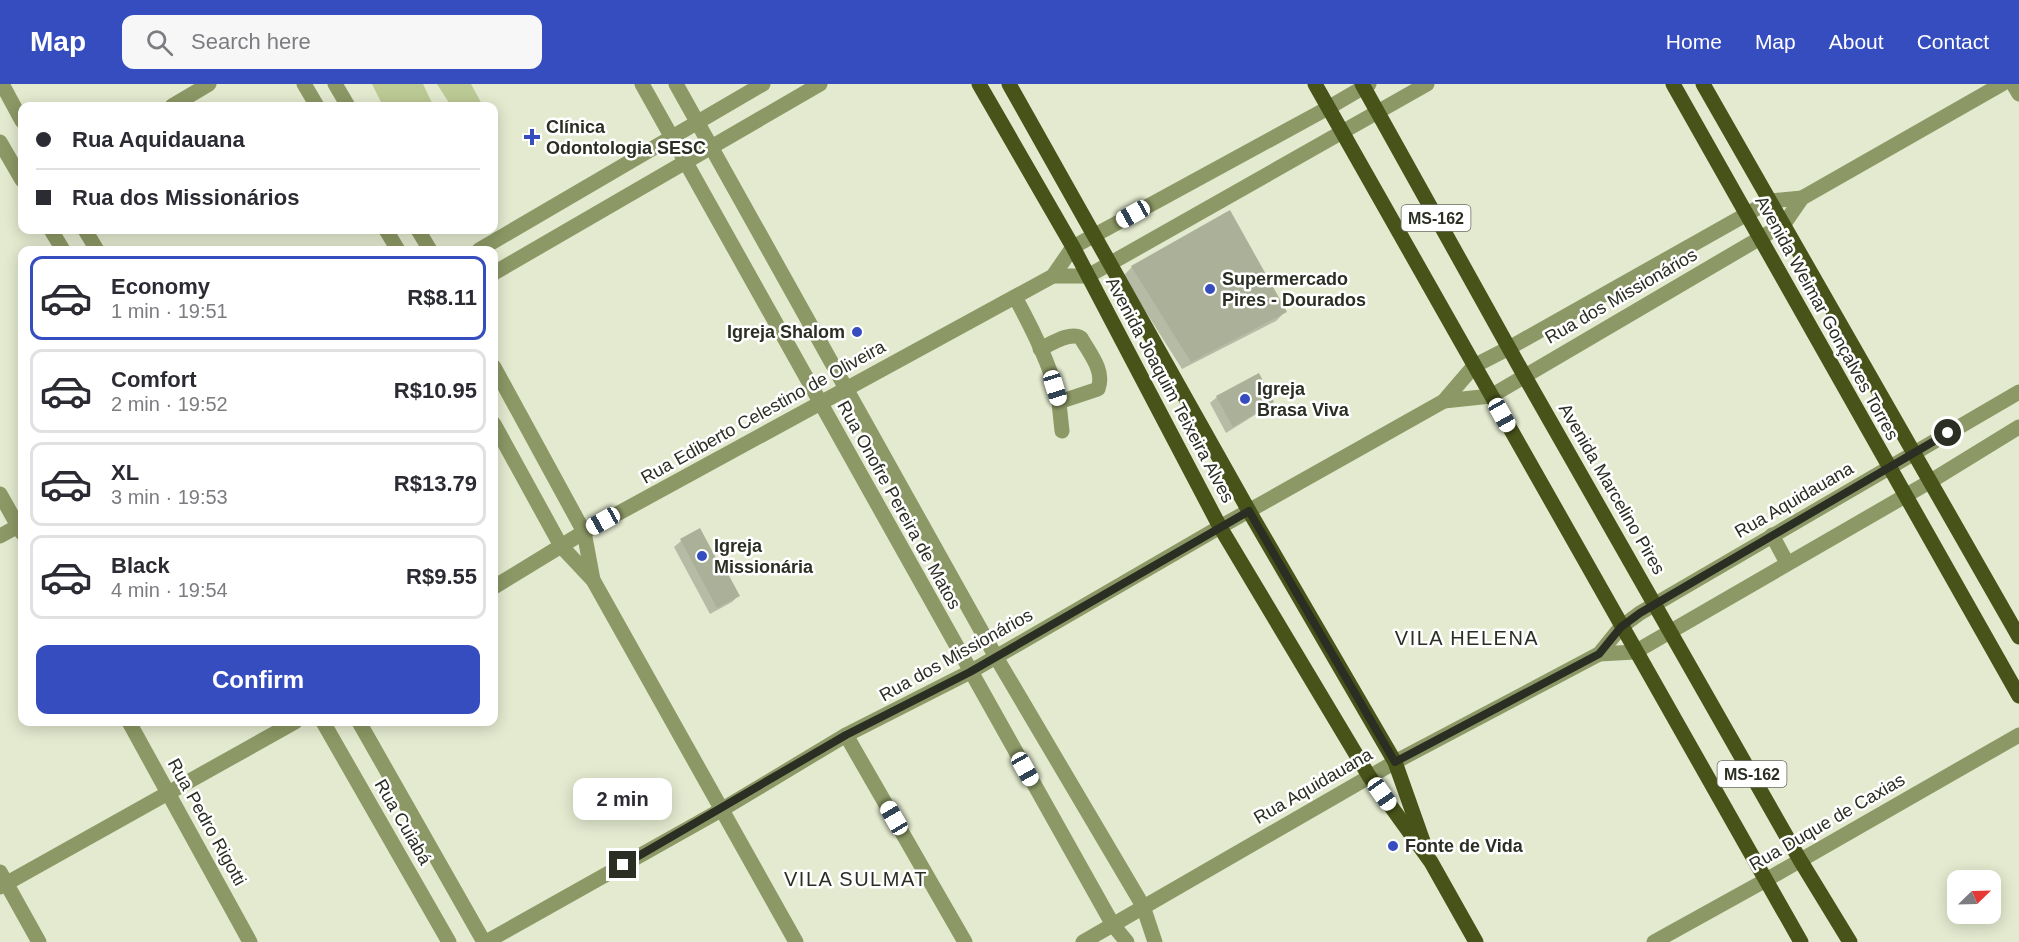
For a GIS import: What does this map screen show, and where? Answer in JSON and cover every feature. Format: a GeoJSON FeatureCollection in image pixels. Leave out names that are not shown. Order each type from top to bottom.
{"type":"FeatureCollection","features":[{"type":"Feature","properties":{"kind":"main road","name":"Avenida Joaquim Teixeira Alves"},"geometry":{"type":"LineString","coordinates":[[979,84],[1073,247],[1220,527],[1369,776],[1431,862],[1476,942]]}},
{"type":"Feature","properties":{"kind":"main road","name":"Avenida Joaquim Teixeira Alves"},"geometry":{"type":"LineString","coordinates":[[1009,84],[1249,511],[1395,762],[1431,862]]}},
{"type":"Feature","properties":{"kind":"main road","name":"MS-162"},"geometry":{"type":"LineString","coordinates":[[1314,84],[1801,942]]}},
{"type":"Feature","properties":{"kind":"main road","name":"Avenida Weimar Gonçalves Torres"},"geometry":{"type":"LineString","coordinates":[[1673,84],[2019,696]]}},
{"type":"Feature","properties":{"kind":"main road","name":"Avenida Weimar Gonçalves Torres"},"geometry":{"type":"LineString","coordinates":[[1703,84],[2019,637]]}},
{"type":"Feature","properties":{"kind":"main road","name":"Avenida Marcelino Pires"},"geometry":{"type":"LineString","coordinates":[[1365,85],[1377,113],[1524,375],[1800,860],[1850,942]]}},
{"type":"Feature","properties":{"kind":"street"},"geometry":{"type":"LineString","coordinates":[[2,84],[18,114]]}},
{"type":"Feature","properties":{"kind":"street"},"geometry":{"type":"LineString","coordinates":[[179,102],[209,84]]}},
{"type":"Feature","properties":{"kind":"street"},"geometry":{"type":"LineString","coordinates":[[304,84],[314,102]]}},
{"type":"Feature","properties":{"kind":"street"},"geometry":{"type":"LineString","coordinates":[[335,84],[346,102]]}},
{"type":"Feature","properties":{"kind":"street","name":"Rua Onofre Pereira de Matos"},"geometry":{"type":"LineString","coordinates":[[642,84],[1113,925],[1127,942]]}},
{"type":"Feature","properties":{"kind":"street","name":"Rua Onofre Pereira de Matos"},"geometry":{"type":"LineString","coordinates":[[676,84],[996,657],[1143,906],[1155,942]]}},
{"type":"Feature","properties":{"kind":"street"},"geometry":{"type":"LineString","coordinates":[[486,246],[763,84]]}},
{"type":"Feature","properties":{"kind":"street"},"geometry":{"type":"LineString","coordinates":[[498,271],[820,84]]}},
{"type":"Feature","properties":{"kind":"street","name":"Rua Ediberto Celestino de Oliveira"},"geometry":{"type":"LineString","coordinates":[[1053,276],[1088,276],[1427,84]]}},
{"type":"Feature","properties":{"kind":"street","name":"Rua dos Missionários"},"geometry":{"type":"LineString","coordinates":[[485,942],[721,810],[846,735],[970,672],[1444,401],[1474,366],[1746,213],[1770,201],[1802,198],[2002,84]]}},
{"type":"Feature","properties":{"kind":"street"},"geometry":{"type":"LineString","coordinates":[[2013,84],[2019,94]]}},
{"type":"Feature","properties":{"kind":"street","name":"Rua Ediberto Celestino de Oliveira"},"geometry":{"type":"LineString","coordinates":[[498,585],[584,532],[1053,276],[1073,247],[1328,108],[1365,85]]}},
{"type":"Feature","properties":{"kind":"street"},"geometry":{"type":"LineString","coordinates":[[0,142],[18,173]]}},
{"type":"Feature","properties":{"kind":"street","name":"Rua dos Missionários"},"geometry":{"type":"LineString","coordinates":[[1444,401],[1491,396],[1784,224],[1802,198]]}},
{"type":"Feature","properties":{"kind":"street"},"geometry":{"type":"LineString","coordinates":[[1015,297],[1033,330],[1059,402],[1062,431]]}},
{"type":"Feature","properties":{"kind":"street"},"geometry":{"type":"LineString","coordinates":[[1040,349],[1077,335],[1081,338],[1100,372],[1101,381],[1098,389],[1059,402]]}},
{"type":"Feature","properties":{"kind":"street"},"geometry":{"type":"LineString","coordinates":[[498,374],[584,532],[592,580]]}},
{"type":"Feature","properties":{"kind":"street","name":"Rua Aquidauana"},"geometry":{"type":"LineString","coordinates":[[1083,942],[1369,776],[1599,654],[1621,627],[1655,604],[2019,392]]}},
{"type":"Feature","properties":{"kind":"street","name":"Rua Aquidauana"},"geometry":{"type":"LineString","coordinates":[[1599,654],[1635,652],[1904,495],[1931,482],[2019,427]]}},
{"type":"Feature","properties":{"kind":"street"},"geometry":{"type":"LineString","coordinates":[[498,431],[561,546],[592,580],[796,942]]}},
{"type":"Feature","properties":{"kind":"street"},"geometry":{"type":"LineString","coordinates":[[0,494],[18,523]]}},
{"type":"Feature","properties":{"kind":"street"},"geometry":{"type":"LineString","coordinates":[[0,536],[18,529]]}},
{"type":"Feature","properties":{"kind":"street"},"geometry":{"type":"LineString","coordinates":[[1772,536],[1787,563]]}},
{"type":"Feature","properties":{"kind":"street","name":"Rua Pedro Rigotti"},"geometry":{"type":"LineString","coordinates":[[131,726],[250,942]]}},
{"type":"Feature","properties":{"kind":"street"},"geometry":{"type":"LineString","coordinates":[[39,942],[2,881],[288,726]]}},
{"type":"Feature","properties":{"kind":"street","name":"Rua Cuiabá"},"geometry":{"type":"LineString","coordinates":[[324,726],[449,942]]}},
{"type":"Feature","properties":{"kind":"street","name":"Rua Cuiabá"},"geometry":{"type":"LineString","coordinates":[[361,726],[485,942]]}},
{"type":"Feature","properties":{"kind":"street"},"geometry":{"type":"LineString","coordinates":[[846,735],[965,942]]}},
{"type":"Feature","properties":{"kind":"street","name":"Rua Duque de Caxias"},"geometry":{"type":"LineString","coordinates":[[1653,942],[2019,735]]}},
{"type":"Feature","properties":{"kind":"green space"},"geometry":{"type":"Polygon","coordinates":[[[372,84],[423,84],[432,102],[381,102],[372,84]]]}},
{"type":"Feature","properties":{"kind":"green space"},"geometry":{"type":"Polygon","coordinates":[[[437,84],[471,84],[481,102],[448,102],[437,84]]]}},
{"type":"Feature","properties":{"kind":"building","name":"Supermercado Pires - Dourados"},"geometry":{"type":"Polygon","coordinates":[[[1230,210],[1287,312],[1191,362],[1131,266],[1230,210]]]}},
{"type":"Feature","properties":{"kind":"building","name":"Igreja Brasa Viva"},"geometry":{"type":"Polygon","coordinates":[[[1259,373],[1274,402],[1233,427],[1216,396],[1259,373]]]}},
{"type":"Feature","properties":{"kind":"building","name":"Igreja Missionária"},"geometry":{"type":"Polygon","coordinates":[[[700,528],[724,573],[727,572],[740,596],[717,608],[680,539],[700,528]]]}},
{"type":"Feature","properties":{"kind":"place","name":"Clínica Odontologia SESC"},"geometry":{"type":"Point","coordinates":[532,137]}},
{"type":"Feature","properties":{"kind":"place","name":"Supermercado Pires - Dourados"},"geometry":{"type":"Point","coordinates":[1210,289]}},
{"type":"Feature","properties":{"kind":"place","name":"Igreja Shalom"},"geometry":{"type":"Point","coordinates":[857,332]}},
{"type":"Feature","properties":{"kind":"place","name":"Igreja Brasa Viva"},"geometry":{"type":"Point","coordinates":[1245,399]}},
{"type":"Feature","properties":{"kind":"place","name":"Igreja Missionária"},"geometry":{"type":"Point","coordinates":[702,556]}},
{"type":"Feature","properties":{"kind":"place","name":"Fonte de Vida"},"geometry":{"type":"Point","coordinates":[1393,846]}},
{"type":"Feature","properties":{"kind":"district","name":"VILA HELENA"},"geometry":{"type":"Point","coordinates":[1467,638]}},
{"type":"Feature","properties":{"kind":"district","name":"VILA SULMAT"},"geometry":{"type":"Point","coordinates":[856,879]}},
{"type":"Feature","properties":{"kind":"route"},"geometry":{"type":"LineString","coordinates":[[623,865],[721,810],[846,735],[970,672],[1249,511],[1395,762],[1599,654],[1621,627],[1640,613],[1948,433]]}}]}
